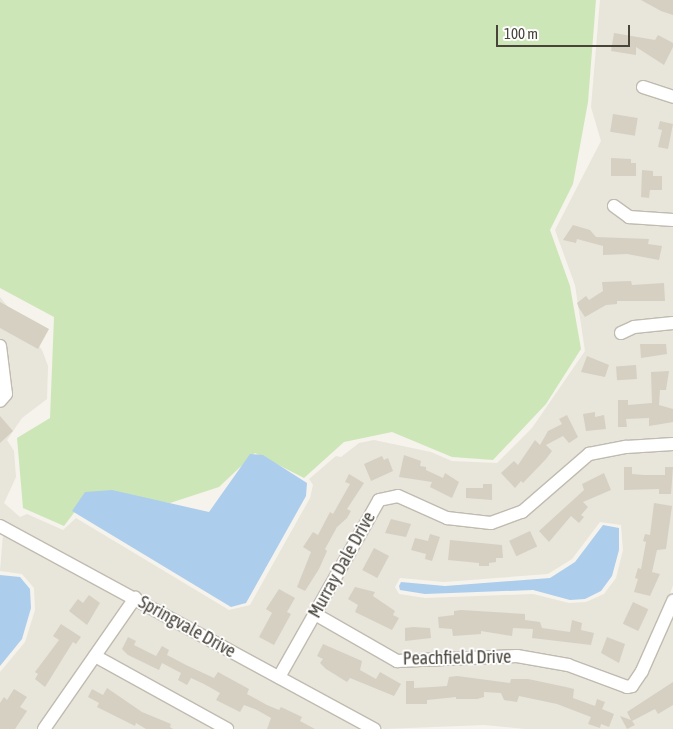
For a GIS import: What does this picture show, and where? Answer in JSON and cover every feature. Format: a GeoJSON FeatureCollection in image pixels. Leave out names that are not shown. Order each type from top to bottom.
{"type":"FeatureCollection","features":[{"type":"Feature","properties":{"kind":"street"},"geometry":{"type":"LineString","coordinates":[[643,87],[673,97]]}},
{"type":"Feature","properties":{"kind":"street"},"geometry":{"type":"LineString","coordinates":[[614,206],[629,217],[673,220]]}},
{"type":"Feature","properties":{"kind":"street"},"geometry":{"type":"LineString","coordinates":[[621,333],[634,327],[673,323]]}},
{"type":"Feature","properties":{"kind":"street"},"geometry":{"type":"LineString","coordinates":[[0,346],[6,394],[0,401]]}},
{"type":"Feature","properties":{"kind":"street","name":"Murray Dale Drive"},"geometry":{"type":"LineString","coordinates":[[279,677],[379,500],[398,496],[446,518],[491,523],[522,512],[589,454],[626,447],[673,444]]}},
{"type":"Feature","properties":{"kind":"street","name":"Springvale Drive"},"geometry":{"type":"LineString","coordinates":[[0,527],[135,598],[374,729]]}},
{"type":"Feature","properties":{"kind":"street"},"geometry":{"type":"LineString","coordinates":[[44,729],[135,598]]}},
{"type":"Feature","properties":{"kind":"street","name":"Peachfield Drive"},"geometry":{"type":"LineString","coordinates":[[315,614],[397,661],[517,656],[576,668],[627,687],[632,686],[642,671],[673,601]]}},
{"type":"Feature","properties":{"kind":"street"},"geometry":{"type":"LineString","coordinates":[[95,656],[227,729]]}},
{"type":"Feature","properties":{"kind":"shaded area"},"geometry":{"type":"Polygon","coordinates":[[[600,0],[673,0],[673,93],[640,81],[637,90],[673,102],[673,216],[630,212],[613,200],[607,207],[626,221],[673,225],[673,319],[633,322],[614,331],[619,339],[636,332],[673,328],[673,439],[588,449],[519,508],[489,518],[448,514],[377,495],[276,670],[0,521],[0,409],[11,394],[5,346],[0,340],[0,297],[42,350],[48,366],[47,399],[22,418],[7,440],[14,451],[16,477],[4,503],[20,517],[27,514],[63,530],[76,518],[229,610],[250,605],[310,498],[313,485],[309,479],[336,456],[341,457],[359,443],[374,440],[431,452],[452,461],[497,463],[532,428],[585,351],[575,285],[555,230],[601,141],[591,107],[600,0]]]}},
{"type":"Feature","properties":{"kind":"shaded area"},"geometry":{"type":"Polygon","coordinates":[[[673,449],[673,585],[663,615],[629,682],[517,651],[492,650],[398,656],[322,612],[382,504],[398,501],[490,528],[592,459],[627,452],[673,449]],[[600,522],[572,559],[548,574],[444,582],[400,578],[395,587],[399,594],[425,598],[533,594],[569,603],[586,602],[604,594],[616,578],[623,550],[621,525],[600,522]]]}},
{"type":"Feature","properties":{"kind":"shaded area"},"geometry":{"type":"Polygon","coordinates":[[[3,534],[128,599],[38,729],[0,729],[0,672],[25,642],[35,610],[34,588],[22,574],[0,571],[3,534]]]}},
{"type":"Feature","properties":{"kind":"shaded area"},"geometry":{"type":"Polygon","coordinates":[[[137,604],[364,729],[236,729],[103,655],[137,604]]]}},
{"type":"Feature","properties":{"kind":"shaded area"},"geometry":{"type":"Polygon","coordinates":[[[673,618],[673,729],[525,729],[484,725],[384,729],[286,675],[317,620],[397,666],[516,660],[567,670],[621,691],[647,674],[673,618]]]}},
{"type":"Feature","properties":{"kind":"shaded area"},"geometry":{"type":"Polygon","coordinates":[[[97,662],[217,729],[51,729],[97,662]]]}},
{"type":"Feature","properties":{"kind":"green space"},"geometry":{"type":"Polygon","coordinates":[[[0,0],[596,0],[588,102],[573,184],[550,230],[570,286],[581,349],[546,404],[493,460],[452,457],[392,432],[344,442],[304,478],[255,453],[219,487],[170,503],[89,493],[64,526],[23,508],[17,438],[50,418],[54,317],[0,288],[0,0]]]}},
{"type":"Feature","properties":{"kind":"water"},"geometry":{"type":"Polygon","coordinates":[[[250,454],[263,455],[307,483],[306,496],[246,603],[231,607],[72,511],[85,492],[112,490],[209,512],[250,454]]]}},
{"type":"Feature","properties":{"kind":"water"},"geometry":{"type":"Polygon","coordinates":[[[603,525],[619,528],[619,550],[612,576],[601,591],[585,599],[570,600],[533,590],[425,594],[400,590],[401,582],[445,586],[550,578],[575,562],[603,525]]]}},
{"type":"Feature","properties":{"kind":"water"},"geometry":{"type":"Polygon","coordinates":[[[0,575],[20,577],[30,589],[31,608],[22,639],[0,666],[0,575]]]}},
{"type":"Feature","properties":{"kind":"building"},"geometry":{"type":"Polygon","coordinates":[[[641,0],[673,0],[673,15],[661,11],[641,0]]]}},
{"type":"Feature","properties":{"kind":"building"},"geometry":{"type":"Polygon","coordinates":[[[614,33],[655,40],[658,35],[673,43],[673,47],[664,65],[636,47],[636,55],[611,51],[614,33]]]}},
{"type":"Feature","properties":{"kind":"building"},"geometry":{"type":"Polygon","coordinates":[[[613,114],[638,118],[635,136],[610,132],[613,114]]]}},
{"type":"Feature","properties":{"kind":"building"},"geometry":{"type":"Polygon","coordinates":[[[660,121],[673,124],[668,149],[658,147],[662,130],[658,129],[660,121]]]}},
{"type":"Feature","properties":{"kind":"building"},"geometry":{"type":"Polygon","coordinates":[[[611,158],[631,159],[631,163],[636,163],[636,176],[611,176],[611,158]]]}},
{"type":"Feature","properties":{"kind":"building"},"geometry":{"type":"Polygon","coordinates":[[[642,170],[653,171],[653,176],[662,176],[662,190],[650,190],[649,198],[641,197],[642,170]]]}},
{"type":"Feature","properties":{"kind":"building"},"geometry":{"type":"Polygon","coordinates":[[[573,225],[590,230],[596,237],[649,239],[648,244],[662,246],[659,260],[627,254],[603,255],[603,246],[577,239],[576,243],[563,240],[573,225]]]}},
{"type":"Feature","properties":{"kind":"building"},"geometry":{"type":"Polygon","coordinates":[[[631,281],[632,285],[664,283],[665,301],[617,301],[617,304],[606,305],[585,317],[579,308],[577,303],[586,296],[589,300],[603,291],[602,282],[631,281]]]}},
{"type":"Feature","properties":{"kind":"building"},"geometry":{"type":"Polygon","coordinates":[[[0,302],[49,329],[38,349],[0,328],[0,302]]]}},
{"type":"Feature","properties":{"kind":"building"},"geometry":{"type":"Polygon","coordinates":[[[640,344],[666,344],[667,354],[641,358],[640,344]]]}},
{"type":"Feature","properties":{"kind":"building"},"geometry":{"type":"Polygon","coordinates":[[[587,356],[609,365],[605,377],[581,372],[587,356]]]}},
{"type":"Feature","properties":{"kind":"building"},"geometry":{"type":"Polygon","coordinates":[[[636,365],[637,379],[617,380],[616,366],[636,365]]]}},
{"type":"Feature","properties":{"kind":"building"},"geometry":{"type":"Polygon","coordinates":[[[669,371],[666,390],[660,390],[659,405],[673,409],[673,422],[649,426],[649,418],[626,419],[627,427],[618,427],[618,400],[628,400],[628,405],[652,403],[651,372],[669,371]]]}},
{"type":"Feature","properties":{"kind":"building"},"geometry":{"type":"Polygon","coordinates":[[[595,412],[595,417],[604,415],[606,429],[586,431],[583,414],[595,412]]]}},
{"type":"Feature","properties":{"kind":"building"},"geometry":{"type":"Polygon","coordinates":[[[567,415],[578,437],[569,443],[563,436],[546,445],[552,451],[523,483],[521,481],[515,488],[501,473],[514,461],[518,465],[535,440],[540,445],[548,431],[562,424],[559,419],[567,415]]]}},
{"type":"Feature","properties":{"kind":"building"},"geometry":{"type":"Polygon","coordinates":[[[0,416],[13,431],[0,443],[0,416]]]}},
{"type":"Feature","properties":{"kind":"building"},"geometry":{"type":"Polygon","coordinates":[[[404,455],[421,461],[420,466],[426,467],[426,470],[443,478],[445,473],[459,482],[452,498],[430,487],[432,482],[399,477],[404,455]]]}},
{"type":"Feature","properties":{"kind":"building"},"geometry":{"type":"Polygon","coordinates":[[[382,456],[384,460],[388,458],[393,471],[371,481],[364,464],[382,456]]]}},
{"type":"Feature","properties":{"kind":"building"},"geometry":{"type":"Polygon","coordinates":[[[624,467],[632,467],[632,474],[665,475],[665,467],[673,467],[671,494],[659,494],[659,489],[624,490],[624,467]]]}},
{"type":"Feature","properties":{"kind":"building"},"geometry":{"type":"Polygon","coordinates":[[[604,473],[611,490],[583,502],[588,507],[581,515],[584,517],[579,523],[571,516],[549,542],[539,531],[584,490],[582,484],[604,473]]]}},
{"type":"Feature","properties":{"kind":"building"},"geometry":{"type":"Polygon","coordinates":[[[349,474],[364,483],[347,509],[351,511],[347,518],[337,527],[325,549],[327,551],[319,569],[305,591],[297,587],[311,552],[303,547],[313,532],[318,535],[330,512],[333,514],[350,484],[345,482],[349,474]]]}},
{"type":"Feature","properties":{"kind":"building"},"geometry":{"type":"Polygon","coordinates":[[[483,484],[492,484],[492,500],[466,498],[466,488],[483,488],[483,484]]]}},
{"type":"Feature","properties":{"kind":"building"},"geometry":{"type":"Polygon","coordinates":[[[654,503],[672,506],[666,549],[657,550],[652,572],[660,574],[650,596],[634,592],[638,579],[635,578],[638,568],[641,569],[646,542],[643,541],[645,534],[650,535],[654,503]]]}},
{"type":"Feature","properties":{"kind":"building"},"geometry":{"type":"Polygon","coordinates":[[[391,519],[411,524],[406,537],[385,533],[391,519]]]}},
{"type":"Feature","properties":{"kind":"building"},"geometry":{"type":"Polygon","coordinates":[[[530,531],[537,546],[516,556],[509,541],[530,531]]]}},
{"type":"Feature","properties":{"kind":"building"},"geometry":{"type":"Polygon","coordinates":[[[430,534],[440,537],[432,561],[425,559],[426,554],[411,550],[415,538],[428,541],[430,534]]]}},
{"type":"Feature","properties":{"kind":"building"},"geometry":{"type":"Polygon","coordinates":[[[450,540],[502,545],[503,558],[496,558],[496,562],[489,563],[489,566],[479,566],[479,563],[448,560],[450,540]]]}},
{"type":"Feature","properties":{"kind":"building"},"geometry":{"type":"Polygon","coordinates":[[[374,548],[389,556],[377,578],[362,570],[374,548]]]}},
{"type":"Feature","properties":{"kind":"building"},"geometry":{"type":"Polygon","coordinates":[[[355,587],[375,592],[373,596],[395,611],[393,615],[399,618],[392,630],[355,612],[358,605],[348,599],[355,587]]]}},
{"type":"Feature","properties":{"kind":"building"},"geometry":{"type":"Polygon","coordinates":[[[279,589],[295,598],[287,612],[291,614],[274,645],[259,637],[272,613],[266,609],[279,589]]]}},
{"type":"Feature","properties":{"kind":"building"},"geometry":{"type":"Polygon","coordinates":[[[89,595],[100,603],[87,625],[69,611],[78,599],[83,603],[89,595]]]}},
{"type":"Feature","properties":{"kind":"building"},"geometry":{"type":"Polygon","coordinates":[[[633,602],[648,609],[638,631],[623,624],[633,602]]]}},
{"type":"Feature","properties":{"kind":"building"},"geometry":{"type":"Polygon","coordinates":[[[454,611],[525,614],[525,620],[540,622],[542,628],[570,632],[572,620],[582,623],[581,630],[594,633],[591,645],[532,638],[533,629],[513,628],[512,636],[481,631],[481,634],[453,636],[452,629],[439,628],[438,617],[454,615],[454,611]]]}},
{"type":"Feature","properties":{"kind":"building"},"geometry":{"type":"Polygon","coordinates":[[[61,624],[81,637],[76,644],[73,642],[45,687],[35,679],[38,674],[35,672],[59,640],[53,636],[61,624]]]}},
{"type":"Feature","properties":{"kind":"building"},"geometry":{"type":"Polygon","coordinates":[[[405,628],[430,628],[431,638],[405,641],[405,628]]]}},
{"type":"Feature","properties":{"kind":"building"},"geometry":{"type":"Polygon","coordinates":[[[128,637],[136,641],[134,645],[156,656],[162,646],[169,650],[167,655],[214,678],[218,672],[249,689],[247,694],[267,705],[279,710],[281,707],[302,717],[300,721],[315,729],[267,729],[271,718],[257,710],[244,705],[240,712],[216,700],[220,693],[204,684],[191,678],[187,685],[178,680],[181,673],[162,663],[159,670],[128,655],[122,649],[128,637]]]}},
{"type":"Feature","properties":{"kind":"building"},"geometry":{"type":"Polygon","coordinates":[[[607,637],[625,644],[619,663],[601,653],[607,637]]]}},
{"type":"Feature","properties":{"kind":"building"},"geometry":{"type":"Polygon","coordinates":[[[323,644],[362,661],[360,670],[376,679],[380,672],[401,684],[394,696],[350,678],[347,682],[326,669],[320,663],[323,659],[317,656],[323,644]]]}},
{"type":"Feature","properties":{"kind":"building"},"geometry":{"type":"Polygon","coordinates":[[[457,676],[510,683],[511,679],[528,679],[566,687],[574,689],[573,698],[595,706],[597,699],[605,702],[602,709],[614,714],[609,727],[601,724],[600,728],[588,724],[591,717],[557,704],[519,696],[517,702],[504,700],[501,693],[484,692],[484,697],[477,699],[456,699],[456,697],[427,700],[427,704],[406,704],[406,681],[414,681],[414,688],[447,686],[449,677],[457,676]]]}},
{"type":"Feature","properties":{"kind":"building"},"geometry":{"type":"Polygon","coordinates":[[[673,682],[673,705],[658,714],[655,709],[632,721],[635,725],[627,729],[620,716],[631,720],[627,712],[673,682]]]}},
{"type":"Feature","properties":{"kind":"building"},"geometry":{"type":"Polygon","coordinates":[[[107,688],[142,712],[171,724],[170,727],[173,729],[146,729],[136,723],[135,726],[97,707],[99,703],[88,697],[92,689],[103,695],[107,688]]]}},
{"type":"Feature","properties":{"kind":"building"},"geometry":{"type":"Polygon","coordinates":[[[14,689],[27,697],[20,707],[27,711],[15,729],[0,729],[0,703],[4,697],[7,700],[14,689]]]}}]}
